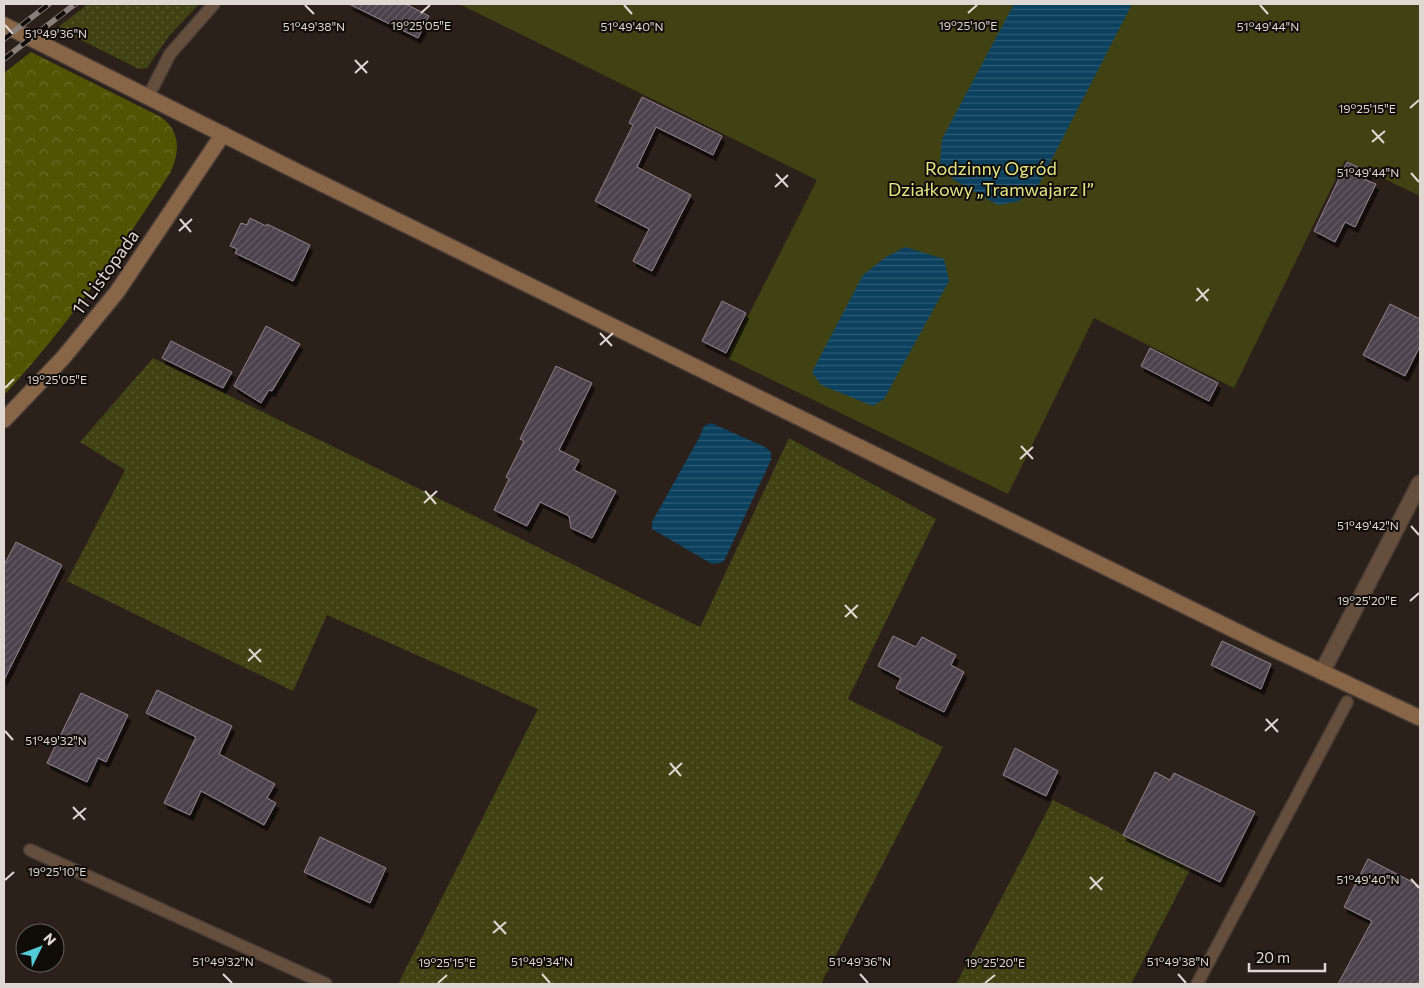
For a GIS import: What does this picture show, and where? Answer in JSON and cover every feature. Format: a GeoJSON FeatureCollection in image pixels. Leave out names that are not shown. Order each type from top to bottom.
{"type":"FeatureCollection","features":[{"type":"Feature","properties":{"kind":"street"},"geometry":{"type":"LineString","coordinates":[[4,24],[755,396],[1420,718]]}},
{"type":"Feature","properties":{"kind":"street","name":"11 Listopada"},"geometry":{"type":"LineString","coordinates":[[4,420],[63,358],[117,292],[223,134]]}},
{"type":"Feature","properties":{"kind":"street"},"geometry":{"type":"LineString","coordinates":[[1322,672],[1420,483]]}},
{"type":"Feature","properties":{"kind":"lane"},"geometry":{"type":"LineString","coordinates":[[148,97],[170,54],[214,4]]}},
{"type":"Feature","properties":{"kind":"lane"},"geometry":{"type":"LineString","coordinates":[[1202,983],[1347,702]]}},
{"type":"Feature","properties":{"kind":"lane"},"geometry":{"type":"LineString","coordinates":[[30,850],[326,984]]}},
{"type":"Feature","properties":{"kind":"green space"},"geometry":{"type":"Polygon","coordinates":[[[88,4],[199,4],[169,36],[147,68],[139,69],[57,28],[88,4]]]}},
{"type":"Feature","properties":{"kind":"green space","name":"Rodzinny Ogród Działkowy „Tramwajarz I”"},"geometry":{"type":"Polygon","coordinates":[[[459,4],[1420,4],[1420,196],[1345,160],[1234,388],[1094,318],[1008,494],[727,358],[817,180],[459,4]]]}},
{"type":"Feature","properties":{"kind":"green space"},"geometry":{"type":"Polygon","coordinates":[[[31,52],[161,117],[172,129],[177,143],[177,150],[170,173],[112,260],[49,343],[4,395],[4,73],[31,52]]]}},
{"type":"Feature","properties":{"kind":"green space"},"geometry":{"type":"Polygon","coordinates":[[[153,358],[700,627],[789,438],[936,519],[848,699],[943,747],[821,984],[398,984],[538,709],[327,615],[293,691],[67,581],[125,470],[80,442],[153,358]]]}},
{"type":"Feature","properties":{"kind":"green space"},"geometry":{"type":"Polygon","coordinates":[[[1053,800],[1191,868],[1131,984],[956,984],[1053,800]]]}},
{"type":"Feature","properties":{"kind":"water"},"geometry":{"type":"Polygon","coordinates":[[[1014,4],[1132,4],[1039,184],[1019,201],[998,205],[954,180],[940,163],[942,139],[1014,4]]]}},
{"type":"Feature","properties":{"kind":"water"},"geometry":{"type":"Polygon","coordinates":[[[905,247],[944,259],[949,281],[884,399],[873,406],[821,385],[812,372],[863,275],[886,257],[905,247]]]}},
{"type":"Feature","properties":{"kind":"water"},"geometry":{"type":"Polygon","coordinates":[[[711,423],[765,447],[771,452],[771,460],[724,561],[712,564],[652,529],[652,522],[704,426],[711,423]]]}},
{"type":"Feature","properties":{"kind":"building"},"geometry":{"type":"Polygon","coordinates":[[[349,4],[406,4],[429,16],[418,38],[349,4]]]}},
{"type":"Feature","properties":{"kind":"building"},"geometry":{"type":"Polygon","coordinates":[[[642,97],[722,136],[713,155],[656,127],[637,167],[691,195],[652,271],[633,261],[649,229],[595,201],[633,125],[629,123],[642,97]]]}},
{"type":"Feature","properties":{"kind":"building"},"geometry":{"type":"Polygon","coordinates":[[[1347,162],[1369,172],[1366,180],[1376,184],[1355,227],[1345,222],[1335,242],[1314,231],[1347,162]]]}},
{"type":"Feature","properties":{"kind":"building"},"geometry":{"type":"Polygon","coordinates":[[[250,218],[266,226],[267,224],[310,245],[293,281],[235,253],[237,249],[230,246],[241,223],[247,225],[250,218]]]}},
{"type":"Feature","properties":{"kind":"building"},"geometry":{"type":"Polygon","coordinates":[[[722,301],[746,313],[726,353],[702,341],[722,301]]]}},
{"type":"Feature","properties":{"kind":"building"},"geometry":{"type":"Polygon","coordinates":[[[1390,304],[1420,319],[1420,346],[1405,376],[1363,355],[1390,304]]]}},
{"type":"Feature","properties":{"kind":"building"},"geometry":{"type":"Polygon","coordinates":[[[266,326],[300,344],[272,391],[269,390],[261,403],[234,386],[266,326]]]}},
{"type":"Feature","properties":{"kind":"building"},"geometry":{"type":"Polygon","coordinates":[[[171,341],[232,372],[223,388],[162,358],[171,341]]]}},
{"type":"Feature","properties":{"kind":"building"},"geometry":{"type":"Polygon","coordinates":[[[1150,348],[1218,383],[1209,401],[1141,366],[1150,348]]]}},
{"type":"Feature","properties":{"kind":"building"},"geometry":{"type":"Polygon","coordinates":[[[556,366],[592,383],[559,450],[579,460],[574,470],[616,491],[592,538],[571,528],[569,516],[540,502],[527,526],[494,510],[509,479],[506,477],[524,441],[520,439],[556,366]]]}},
{"type":"Feature","properties":{"kind":"building"},"geometry":{"type":"Polygon","coordinates":[[[16,542],[62,565],[4,680],[4,565],[16,542]]]}},
{"type":"Feature","properties":{"kind":"building"},"geometry":{"type":"Polygon","coordinates":[[[893,636],[916,647],[922,637],[956,655],[951,665],[964,672],[944,712],[896,688],[901,678],[878,666],[893,636]]]}},
{"type":"Feature","properties":{"kind":"building"},"geometry":{"type":"Polygon","coordinates":[[[1222,641],[1271,664],[1261,689],[1211,665],[1222,641]]]}},
{"type":"Feature","properties":{"kind":"building"},"geometry":{"type":"Polygon","coordinates":[[[157,690],[232,726],[219,754],[275,784],[267,798],[276,803],[264,825],[201,791],[190,815],[164,803],[196,737],[146,713],[157,690]]]}},
{"type":"Feature","properties":{"kind":"building"},"geometry":{"type":"Polygon","coordinates":[[[81,693],[128,715],[106,762],[98,758],[87,782],[47,763],[81,693]]]}},
{"type":"Feature","properties":{"kind":"building"},"geometry":{"type":"Polygon","coordinates":[[[1015,748],[1058,771],[1046,796],[1003,775],[1015,748]]]}},
{"type":"Feature","properties":{"kind":"building"},"geometry":{"type":"Polygon","coordinates":[[[1155,772],[1170,780],[1174,773],[1255,812],[1220,882],[1123,835],[1155,772]]]}},
{"type":"Feature","properties":{"kind":"building"},"geometry":{"type":"Polygon","coordinates":[[[320,837],[386,868],[370,903],[304,872],[320,837]]]}},
{"type":"Feature","properties":{"kind":"building"},"geometry":{"type":"Polygon","coordinates":[[[1368,859],[1420,886],[1420,984],[1338,984],[1372,921],[1344,907],[1368,859]]]}},
{"type":"Feature","properties":{"kind":"railway"},"geometry":{"type":"LineString","coordinates":[[4,39],[49,4]]}},
{"type":"Feature","properties":{"kind":"railway"},"geometry":{"type":"LineString","coordinates":[[4,59],[75,4]]}}]}
